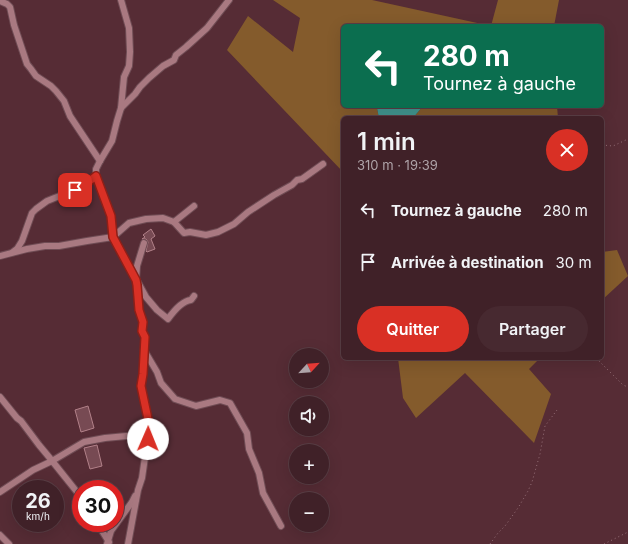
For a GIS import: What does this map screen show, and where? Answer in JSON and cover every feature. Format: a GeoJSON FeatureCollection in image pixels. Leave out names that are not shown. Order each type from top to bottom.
{"type":"FeatureCollection","features":[{"type":"Feature","properties":{"kind":"street"},"geometry":{"type":"LineString","coordinates":[[121,0],[129,28],[129,66],[124,77],[122,108],[112,141],[96,169],[96,176],[111,216],[113,237],[146,297],[157,310],[168,319],[186,300],[191,300],[194,296]]}},
{"type":"Feature","properties":{"kind":"street"},"geometry":{"type":"LineString","coordinates":[[122,108],[149,78],[163,66],[174,60],[176,55],[207,28],[229,0]]}},
{"type":"Feature","properties":{"kind":"street"},"geometry":{"type":"LineString","coordinates":[[0,1],[10,7],[14,26],[27,64],[31,70],[56,91],[64,101],[70,116],[100,161]]}},
{"type":"Feature","properties":{"kind":"street"},"geometry":{"type":"LineString","coordinates":[[0,256],[27,249],[45,246],[59,246],[113,237],[129,223],[163,218],[174,222],[184,233],[190,232],[206,235],[218,232],[234,224],[248,212],[323,164]]}},
{"type":"Feature","properties":{"kind":"street"},"geometry":{"type":"LineString","coordinates":[[10,254],[17,249],[32,213],[36,209],[47,201],[82,187],[96,176]]}},
{"type":"Feature","properties":{"kind":"street"},"geometry":{"type":"LineString","coordinates":[[174,222],[194,206]]}},
{"type":"Feature","properties":{"kind":"street"},"geometry":{"type":"LineString","coordinates":[[128,544],[138,490],[142,478],[148,434],[148,419],[141,386],[145,337],[142,331],[143,322],[139,310],[139,294],[136,280],[137,266],[144,243]]}},
{"type":"Feature","properties":{"kind":"street"},"geometry":{"type":"LineString","coordinates":[[144,350],[157,372],[161,383],[175,399],[196,406],[220,400],[230,403],[247,433],[249,449],[259,473],[263,493],[281,526]]}},
{"type":"Feature","properties":{"kind":"street"},"geometry":{"type":"LineString","coordinates":[[0,397],[17,418],[22,421],[72,486]]}},
{"type":"Feature","properties":{"kind":"street"},"geometry":{"type":"LineString","coordinates":[[0,492],[33,470],[52,461],[84,442],[105,438],[148,434]]}},
{"type":"Feature","properties":{"kind":"street"},"geometry":{"type":"LineString","coordinates":[[108,543],[111,531],[132,502],[138,490]]}},
{"type":"Feature","properties":{"kind":"street"},"geometry":{"type":"LineString","coordinates":[[102,532],[108,543]]}},
{"type":"Feature","properties":{"kind":"street"},"geometry":{"type":"LineString","coordinates":[[0,535],[9,544]]}},
{"type":"Feature","properties":{"kind":"path"},"geometry":{"type":"LineString","coordinates":[[604,145],[613,146],[628,139]]}},
{"type":"Feature","properties":{"kind":"path"},"geometry":{"type":"LineString","coordinates":[[598,360],[623,385],[628,387]]}},
{"type":"Feature","properties":{"kind":"path"},"geometry":{"type":"LineString","coordinates":[[490,544],[518,508],[528,491],[540,454],[545,426],[557,410]]}},
{"type":"Feature","properties":{"kind":"path"},"geometry":{"type":"LineString","coordinates":[[604,544],[628,532]]}},
{"type":"Feature","properties":{"kind":"shaded area"},"geometry":{"type":"Polygon","coordinates":[[[273,0],[372,0],[482,24],[341,24],[341,108],[377,108],[379,116],[341,116],[341,170],[227,50],[248,16],[293,52],[300,18],[273,0]]]}},
{"type":"Feature","properties":{"kind":"shaded area"},"geometry":{"type":"Polygon","coordinates":[[[498,0],[559,0],[554,24],[492,24],[498,0]]]}},
{"type":"Feature","properties":{"kind":"shaded area"},"geometry":{"type":"Polygon","coordinates":[[[421,108],[557,108],[558,116],[415,116],[421,108]]]}},
{"type":"Feature","properties":{"kind":"shaded area"},"geometry":{"type":"Polygon","coordinates":[[[617,250],[628,276],[604,298],[604,252],[617,250]]]}},
{"type":"Feature","properties":{"kind":"shaded area"},"geometry":{"type":"Polygon","coordinates":[[[398,360],[538,360],[529,369],[551,394],[534,443],[465,373],[416,418],[403,398],[398,360]]]}},
{"type":"Feature","properties":{"kind":"water"},"geometry":{"type":"Polygon","coordinates":[[[377,108],[421,108],[415,116],[379,116],[377,108]]]}},
{"type":"Feature","properties":{"kind":"building"},"geometry":{"type":"Polygon","coordinates":[[[151,229],[155,236],[151,239],[155,249],[147,252],[148,242],[146,239],[142,239],[145,237],[143,235],[151,229]]]}},
{"type":"Feature","properties":{"kind":"building"},"geometry":{"type":"Polygon","coordinates":[[[88,406],[94,428],[81,432],[75,410],[88,406]]]}},
{"type":"Feature","properties":{"kind":"building"},"geometry":{"type":"Polygon","coordinates":[[[97,445],[102,466],[90,469],[84,448],[97,445]]]}},
{"type":"Feature","properties":{"kind":"route"},"geometry":{"type":"LineString","coordinates":[[75,190],[82,187],[96,176],[96,180],[111,216],[113,237],[136,280],[139,294],[139,310],[143,322],[142,331],[145,337],[141,386],[148,419],[148,439]]}}]}
